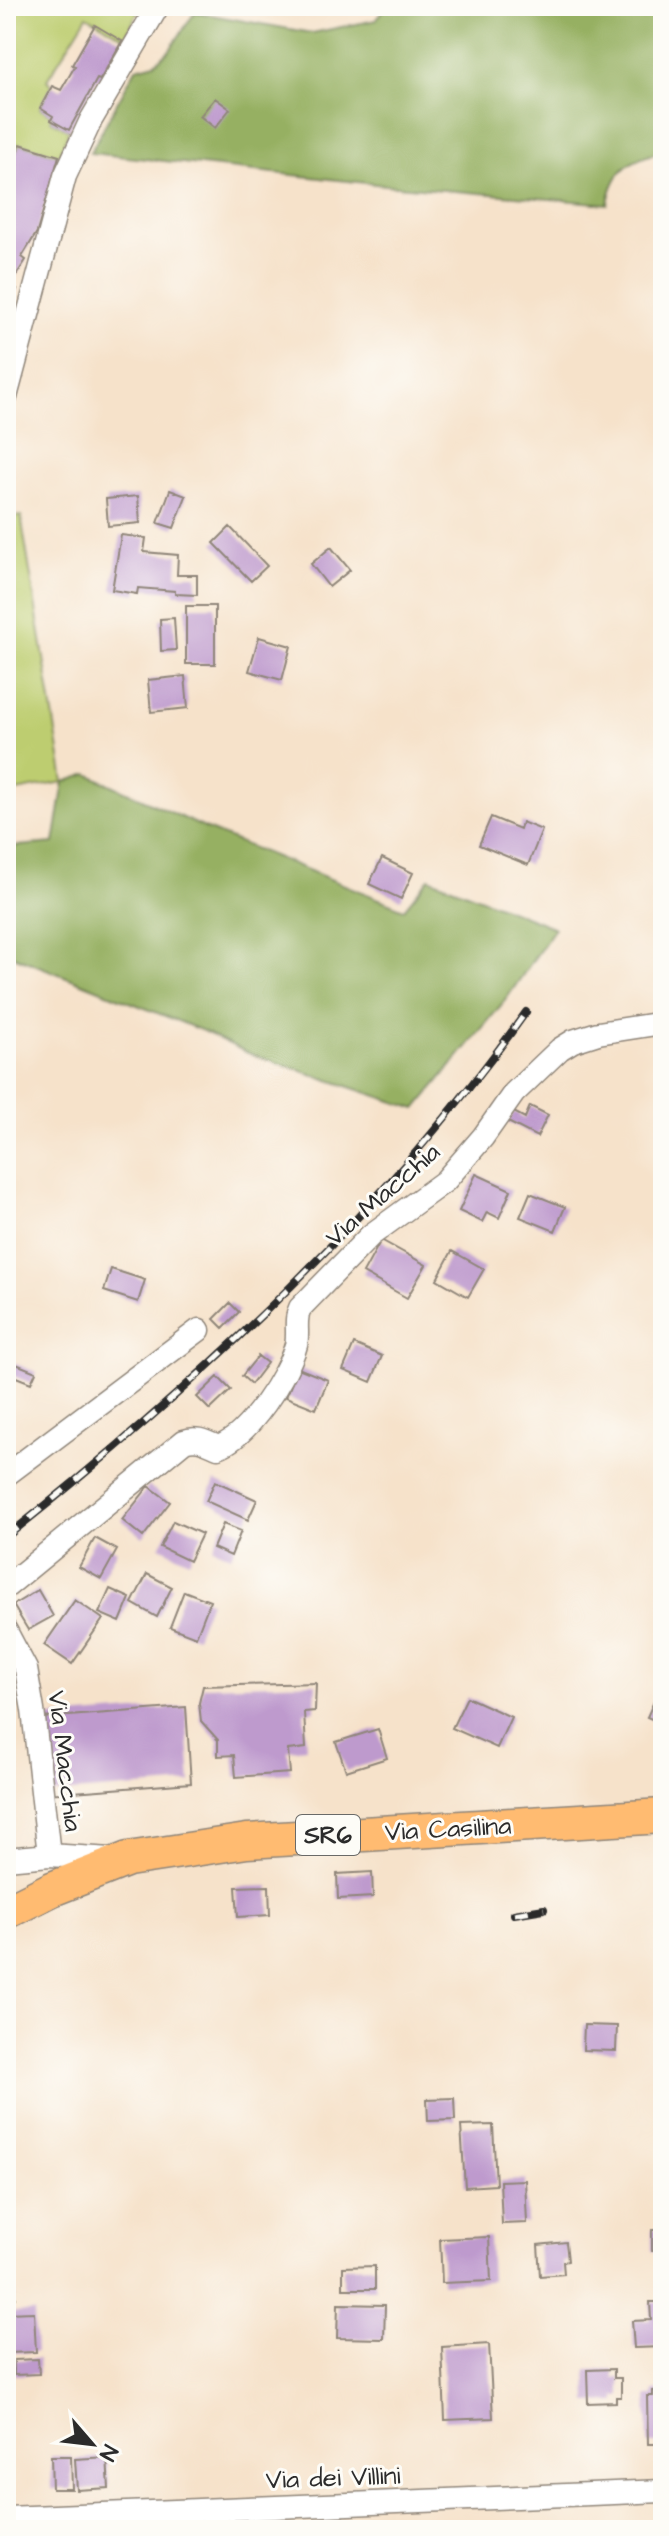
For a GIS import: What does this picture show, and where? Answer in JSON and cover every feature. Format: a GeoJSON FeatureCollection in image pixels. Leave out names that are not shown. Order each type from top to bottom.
{"type":"FeatureCollection","features":[{"type":"Feature","properties":{"kind":"main road","name":"Via Casilina"},"geometry":{"type":"LineString","coordinates":[[6,1912],[52,1889],[128,1859],[247,1841],[663,1816]]}},
{"type":"Feature","properties":{"kind":"street"},"geometry":{"type":"LineString","coordinates":[[6,397],[65,176],[91,120],[158,6]]}},
{"type":"Feature","properties":{"kind":"street","name":"Via Macchia"},"geometry":{"type":"LineString","coordinates":[[6,1587],[184,1441],[200,1439],[218,1447],[239,1435],[271,1394],[285,1370],[295,1348],[300,1308],[371,1235],[445,1181],[483,1137],[514,1093],[560,1049],[598,1033],[656,1024]]}},
{"type":"Feature","properties":{"kind":"street"},"geometry":{"type":"LineString","coordinates":[[6,1475],[199,1330]]}},
{"type":"Feature","properties":{"kind":"street","name":"Via Macchia"},"geometry":{"type":"LineString","coordinates":[[6,1631],[26,1669],[49,1855]]}},
{"type":"Feature","properties":{"kind":"street"},"geometry":{"type":"LineString","coordinates":[[6,1859],[49,1855],[128,1859]]}},
{"type":"Feature","properties":{"kind":"street","name":"Via dei Villini"},"geometry":{"type":"LineString","coordinates":[[6,2518],[663,2491]]}},
{"type":"Feature","properties":{"kind":"green space"},"geometry":{"type":"Polygon","coordinates":[[[6,6],[141,6],[125,38],[87,16],[47,80],[52,86],[40,108],[53,116],[51,120],[69,130],[59,156],[20,144],[6,176],[6,6]]]}},
{"type":"Feature","properties":{"kind":"green space"},"geometry":{"type":"Polygon","coordinates":[[[387,6],[663,6],[663,152],[642,158],[625,168],[614,182],[608,204],[385,185],[90,153],[136,68],[155,63],[169,51],[195,12],[312,33],[376,20],[387,6]]]}},
{"type":"Feature","properties":{"kind":"green space"},"geometry":{"type":"Polygon","coordinates":[[[21,516],[64,782],[6,793],[6,518],[21,516]]]}},
{"type":"Feature","properties":{"kind":"green space"},"geometry":{"type":"Polygon","coordinates":[[[88,774],[209,830],[404,909],[429,878],[555,928],[507,998],[416,1109],[248,1053],[203,1031],[6,953],[6,847],[54,843],[64,782],[88,774]]]}},
{"type":"Feature","properties":{"kind":"building"},"geometry":{"type":"Polygon","coordinates":[[[95,25],[122,41],[69,130],[51,120],[53,116],[40,108],[52,86],[61,90],[95,25]]]}},
{"type":"Feature","properties":{"kind":"building"},"geometry":{"type":"Polygon","coordinates":[[[215,98],[230,109],[215,128],[200,116],[215,98]]]}},
{"type":"Feature","properties":{"kind":"building"},"geometry":{"type":"Polygon","coordinates":[[[20,144],[59,156],[37,232],[22,257],[26,260],[10,285],[17,289],[6,307],[6,176],[20,144]]]}},
{"type":"Feature","properties":{"kind":"building"},"geometry":{"type":"Polygon","coordinates":[[[170,490],[186,496],[174,528],[158,523],[170,490]]]}},
{"type":"Feature","properties":{"kind":"building"},"geometry":{"type":"Polygon","coordinates":[[[138,496],[140,523],[108,526],[106,499],[138,496]]]}},
{"type":"Feature","properties":{"kind":"building"},"geometry":{"type":"Polygon","coordinates":[[[230,527],[267,566],[251,581],[214,543],[230,527]]]}},
{"type":"Feature","properties":{"kind":"building"},"geometry":{"type":"Polygon","coordinates":[[[121,535],[146,538],[144,552],[178,555],[177,575],[197,575],[197,595],[138,588],[137,594],[112,590],[121,535]]]}},
{"type":"Feature","properties":{"kind":"building"},"geometry":{"type":"Polygon","coordinates":[[[331,547],[350,570],[329,587],[311,564],[331,547]]]}},
{"type":"Feature","properties":{"kind":"building"},"geometry":{"type":"Polygon","coordinates":[[[186,606],[215,606],[215,664],[186,664],[186,606]]]}},
{"type":"Feature","properties":{"kind":"building"},"geometry":{"type":"Polygon","coordinates":[[[174,618],[176,650],[161,651],[160,619],[174,618]]]}},
{"type":"Feature","properties":{"kind":"building"},"geometry":{"type":"Polygon","coordinates":[[[259,637],[291,646],[282,680],[249,671],[259,637]]]}},
{"type":"Feature","properties":{"kind":"building"},"geometry":{"type":"Polygon","coordinates":[[[185,676],[188,708],[151,712],[148,680],[185,676]]]}},
{"type":"Feature","properties":{"kind":"building"},"geometry":{"type":"Polygon","coordinates":[[[491,817],[520,829],[522,822],[542,830],[528,865],[479,845],[491,817]]]}},
{"type":"Feature","properties":{"kind":"building"},"geometry":{"type":"Polygon","coordinates":[[[382,858],[413,873],[401,899],[369,884],[382,858]]]}},
{"type":"Feature","properties":{"kind":"building"},"geometry":{"type":"Polygon","coordinates":[[[530,1106],[548,1115],[537,1137],[508,1122],[514,1112],[525,1118],[530,1106]]]}},
{"type":"Feature","properties":{"kind":"building"},"geometry":{"type":"Polygon","coordinates":[[[476,1174],[511,1190],[499,1218],[487,1212],[482,1222],[459,1211],[476,1174]]]}},
{"type":"Feature","properties":{"kind":"building"},"geometry":{"type":"Polygon","coordinates":[[[530,1193],[565,1207],[555,1231],[520,1217],[530,1193]]]}},
{"type":"Feature","properties":{"kind":"building"},"geometry":{"type":"Polygon","coordinates":[[[381,1240],[426,1265],[407,1298],[363,1273],[381,1240]]]}},
{"type":"Feature","properties":{"kind":"building"},"geometry":{"type":"Polygon","coordinates":[[[452,1251],[484,1269],[468,1297],[437,1279],[452,1251]]]}},
{"type":"Feature","properties":{"kind":"building"},"geometry":{"type":"Polygon","coordinates":[[[111,1269],[145,1280],[138,1302],[104,1291],[111,1269]]]}},
{"type":"Feature","properties":{"kind":"building"},"geometry":{"type":"Polygon","coordinates":[[[230,1303],[239,1312],[223,1328],[214,1319],[230,1303]]]}},
{"type":"Feature","properties":{"kind":"building"},"geometry":{"type":"Polygon","coordinates":[[[354,1344],[382,1356],[371,1382],[343,1370],[354,1344]]]}},
{"type":"Feature","properties":{"kind":"building"},"geometry":{"type":"Polygon","coordinates":[[[258,1356],[267,1363],[251,1384],[242,1376],[258,1356]]]}},
{"type":"Feature","properties":{"kind":"building"},"geometry":{"type":"Polygon","coordinates":[[[6,1360],[36,1372],[31,1383],[6,1373],[6,1360]]]}},
{"type":"Feature","properties":{"kind":"building"},"geometry":{"type":"Polygon","coordinates":[[[298,1368],[328,1380],[316,1409],[286,1397],[298,1368]]]}},
{"type":"Feature","properties":{"kind":"building"},"geometry":{"type":"Polygon","coordinates":[[[218,1377],[231,1390],[210,1410],[197,1397],[218,1377]]]}},
{"type":"Feature","properties":{"kind":"building"},"geometry":{"type":"Polygon","coordinates":[[[215,1481],[257,1500],[248,1520],[206,1501],[215,1481]]]}},
{"type":"Feature","properties":{"kind":"building"},"geometry":{"type":"Polygon","coordinates":[[[149,1486],[170,1502],[143,1537],[122,1520],[149,1486]]]}},
{"type":"Feature","properties":{"kind":"building"},"geometry":{"type":"Polygon","coordinates":[[[173,1521],[202,1534],[189,1561],[160,1547],[173,1521]]]}},
{"type":"Feature","properties":{"kind":"building"},"geometry":{"type":"Polygon","coordinates":[[[223,1524],[241,1531],[231,1556],[213,1548],[223,1524]]]}},
{"type":"Feature","properties":{"kind":"building"},"geometry":{"type":"Polygon","coordinates":[[[95,1538],[117,1550],[101,1579],[79,1567],[95,1538]]]}},
{"type":"Feature","properties":{"kind":"building"},"geometry":{"type":"Polygon","coordinates":[[[147,1574],[172,1587],[157,1617],[132,1603],[147,1574]]]}},
{"type":"Feature","properties":{"kind":"building"},"geometry":{"type":"Polygon","coordinates":[[[110,1589],[130,1598],[120,1622],[99,1613],[110,1589]]]}},
{"type":"Feature","properties":{"kind":"building"},"geometry":{"type":"Polygon","coordinates":[[[38,1590],[53,1616],[28,1630],[13,1605],[38,1590]]]}},
{"type":"Feature","properties":{"kind":"building"},"geometry":{"type":"Polygon","coordinates":[[[184,1591],[210,1601],[196,1637],[170,1627],[184,1591]]]}},
{"type":"Feature","properties":{"kind":"building"},"geometry":{"type":"Polygon","coordinates":[[[75,1600],[103,1619],[72,1664],[44,1645],[75,1600]]]}},
{"type":"Feature","properties":{"kind":"building"},"geometry":{"type":"Polygon","coordinates":[[[316,1683],[315,1711],[304,1712],[306,1748],[288,1750],[290,1773],[236,1777],[234,1755],[218,1756],[218,1740],[201,1721],[199,1703],[203,1686],[316,1683]]]}},
{"type":"Feature","properties":{"kind":"building"},"geometry":{"type":"Polygon","coordinates":[[[659,1690],[663,1692],[663,1724],[647,1717],[659,1690]]]}},
{"type":"Feature","properties":{"kind":"building"},"geometry":{"type":"Polygon","coordinates":[[[467,1697],[511,1717],[497,1748],[452,1728],[467,1697]]]}},
{"type":"Feature","properties":{"kind":"building"},"geometry":{"type":"Polygon","coordinates":[[[186,1707],[191,1783],[47,1794],[42,1718],[186,1707]]]}},
{"type":"Feature","properties":{"kind":"building"},"geometry":{"type":"Polygon","coordinates":[[[378,1729],[387,1758],[346,1771],[336,1742],[378,1729]]]}},
{"type":"Feature","properties":{"kind":"building"},"geometry":{"type":"Polygon","coordinates":[[[372,1872],[373,1897],[338,1899],[337,1874],[372,1872]]]}},
{"type":"Feature","properties":{"kind":"building"},"geometry":{"type":"Polygon","coordinates":[[[269,1886],[270,1915],[238,1917],[236,1887],[269,1886]]]}},
{"type":"Feature","properties":{"kind":"building"},"geometry":{"type":"Polygon","coordinates":[[[584,2025],[617,2026],[616,2051],[583,2050],[584,2025]]]}},
{"type":"Feature","properties":{"kind":"building"},"geometry":{"type":"Polygon","coordinates":[[[454,2098],[455,2120],[428,2121],[427,2099],[454,2098]]]}},
{"type":"Feature","properties":{"kind":"building"},"geometry":{"type":"Polygon","coordinates":[[[493,2125],[496,2185],[465,2187],[461,2126],[493,2125]]]}},
{"type":"Feature","properties":{"kind":"building"},"geometry":{"type":"Polygon","coordinates":[[[525,2180],[527,2223],[502,2224],[500,2181],[525,2180]]]}},
{"type":"Feature","properties":{"kind":"building"},"geometry":{"type":"Polygon","coordinates":[[[652,2230],[663,2230],[663,2251],[652,2251],[652,2230]]]}},
{"type":"Feature","properties":{"kind":"building"},"geometry":{"type":"Polygon","coordinates":[[[489,2237],[491,2281],[442,2283],[440,2239],[489,2237]]]}},
{"type":"Feature","properties":{"kind":"building"},"geometry":{"type":"Polygon","coordinates":[[[566,2242],[568,2261],[563,2262],[564,2274],[540,2276],[538,2245],[566,2242]]]}},
{"type":"Feature","properties":{"kind":"building"},"geometry":{"type":"Polygon","coordinates":[[[14,2259],[15,2298],[6,2298],[6,2260],[14,2259]]]}},
{"type":"Feature","properties":{"kind":"building"},"geometry":{"type":"Polygon","coordinates":[[[375,2266],[375,2289],[343,2289],[343,2267],[375,2266]]]}},
{"type":"Feature","properties":{"kind":"building"},"geometry":{"type":"Polygon","coordinates":[[[650,2302],[663,2302],[663,2347],[634,2348],[632,2321],[651,2320],[650,2302]]]}},
{"type":"Feature","properties":{"kind":"building"},"geometry":{"type":"Polygon","coordinates":[[[338,2304],[385,2305],[384,2339],[337,2338],[338,2304]]]}},
{"type":"Feature","properties":{"kind":"building"},"geometry":{"type":"Polygon","coordinates":[[[34,2312],[36,2352],[6,2353],[6,2313],[34,2312]]]}},
{"type":"Feature","properties":{"kind":"building"},"geometry":{"type":"Polygon","coordinates":[[[489,2344],[493,2418],[445,2420],[442,2347],[489,2344]]]}},
{"type":"Feature","properties":{"kind":"building"},"geometry":{"type":"Polygon","coordinates":[[[38,2359],[39,2374],[14,2375],[14,2360],[38,2359]]]}},
{"type":"Feature","properties":{"kind":"building"},"geometry":{"type":"Polygon","coordinates":[[[614,2369],[614,2378],[621,2378],[621,2397],[616,2397],[616,2402],[588,2403],[587,2370],[614,2369]]]}},
{"type":"Feature","properties":{"kind":"building"},"geometry":{"type":"Polygon","coordinates":[[[663,2390],[663,2444],[648,2444],[647,2396],[653,2396],[653,2391],[663,2390]]]}},
{"type":"Feature","properties":{"kind":"building"},"geometry":{"type":"Polygon","coordinates":[[[51,2456],[71,2456],[72,2489],[52,2489],[51,2456]]]}},
{"type":"Feature","properties":{"kind":"building"},"geometry":{"type":"Polygon","coordinates":[[[107,2457],[109,2488],[77,2490],[75,2459],[107,2457]]]}},
{"type":"Feature","properties":{"kind":"building"},"geometry":{"type":"Polygon","coordinates":[[[134,2523],[167,2523],[167,2530],[134,2530],[134,2523]]]}},
{"type":"Feature","properties":{"kind":"railway"},"geometry":{"type":"LineString","coordinates":[[6,1537],[149,1419],[285,1292],[412,1157],[471,1086],[526,1012]]}},
{"type":"Feature","properties":{"kind":"railway"},"geometry":{"type":"LineString","coordinates":[[514,1914],[544,1909]]}}]}
